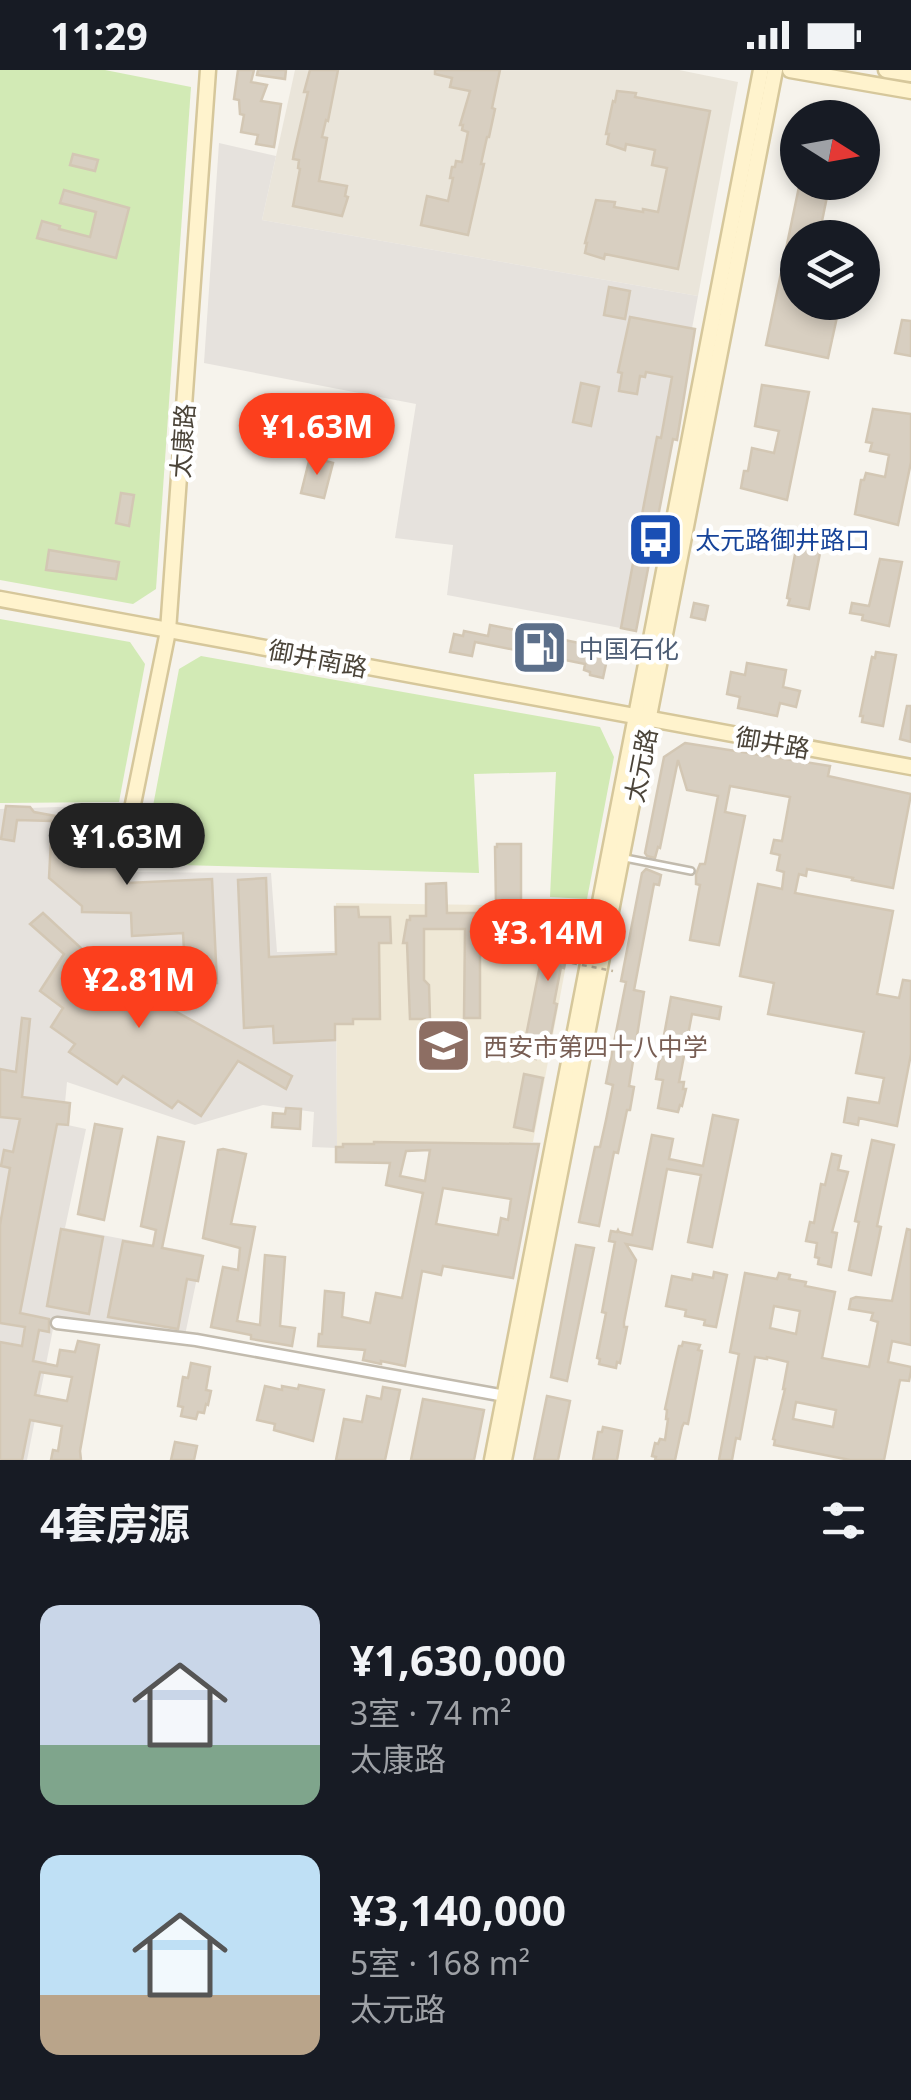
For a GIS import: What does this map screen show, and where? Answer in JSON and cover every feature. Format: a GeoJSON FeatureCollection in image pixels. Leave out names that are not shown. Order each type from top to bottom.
{"type":"FeatureCollection","features":[{"type":"Feature","properties":{"kind":"main road","name":"太康路"},"geometry":{"type":"LineString","coordinates":[[132,810],[168,630],[208,70]]}},
{"type":"Feature","properties":{"kind":"main road","name":"太元路"},"geometry":{"type":"LineString","coordinates":[[504,1460],[622,857],[642,719],[761,70]]}},
{"type":"Feature","properties":{"kind":"main road","name":"太元路"},"geometry":{"type":"LineString","coordinates":[[492,1460],[775,70]]}},
{"type":"Feature","properties":{"kind":"main road"},"geometry":{"type":"LineString","coordinates":[[790,70],[911,91]]}},
{"type":"Feature","properties":{"kind":"main road"},"geometry":{"type":"LineString","coordinates":[[886,70],[911,74]]}},
{"type":"Feature","properties":{"kind":"main road","name":"御井南路"},"geometry":{"type":"LineString","coordinates":[[0,599],[642,719]]}},
{"type":"Feature","properties":{"kind":"main road","name":"御井路"},"geometry":{"type":"LineString","coordinates":[[642,719],[911,768]]}},
{"type":"Feature","properties":{"kind":"street"},"geometry":{"type":"LineString","coordinates":[[57,1322],[196,1340],[505,1396]]}},
{"type":"Feature","properties":{"kind":"lane"},"geometry":{"type":"LineString","coordinates":[[622,857],[691,872]]}},
{"type":"Feature","properties":{"kind":"path"},"geometry":{"type":"LineString","coordinates":[[572,964],[613,971]]}},
{"type":"Feature","properties":{"kind":"shaded area"},"geometry":{"type":"Polygon","coordinates":[[[295,70],[679,70],[738,82],[698,296],[262,220],[295,70]]]}},
{"type":"Feature","properties":{"kind":"shaded area"},"geometry":{"type":"Polygon","coordinates":[[[219,143],[276,156],[262,220],[698,296],[636,631],[447,595],[453,545],[395,538],[416,404],[204,363],[219,143]]]}},
{"type":"Feature","properties":{"kind":"shaded area"},"geometry":{"type":"Polygon","coordinates":[[[87,806],[87,830],[121,831],[127,872],[271,873],[277,952],[336,951],[337,1148],[312,1147],[314,1112],[263,1105],[195,1125],[67,1082],[63,1124],[86,1129],[65,1228],[202,1254],[184,1340],[55,1319],[27,1460],[0,1460],[0,809],[87,806]]]}},
{"type":"Feature","properties":{"kind":"shaded area","name":"西安市第四十八中学"},"geometry":{"type":"Polygon","coordinates":[[[336,903],[577,906],[533,1142],[337,1148],[336,903]]]}},
{"type":"Feature","properties":{"kind":"green space"},"geometry":{"type":"Polygon","coordinates":[[[0,70],[105,70],[191,87],[156,589],[133,604],[0,580],[0,70]]]}},
{"type":"Feature","properties":{"kind":"green space"},"geometry":{"type":"Polygon","coordinates":[[[0,619],[130,642],[145,664],[119,802],[0,803],[0,619]]]}},
{"type":"Feature","properties":{"kind":"green space"},"geometry":{"type":"Polygon","coordinates":[[[201,656],[600,727],[614,757],[587,899],[550,897],[556,772],[474,774],[479,873],[142,864],[179,669],[201,656]]]}},
{"type":"Feature","properties":{"kind":"building"},"geometry":{"type":"Polygon","coordinates":[[[238,70],[254,70],[251,82],[267,85],[261,101],[281,104],[274,147],[256,144],[258,135],[241,132],[244,115],[240,114],[239,100],[234,99],[238,70]]]}},
{"type":"Feature","properties":{"kind":"building"},"geometry":{"type":"Polygon","coordinates":[[[258,70],[286,70],[285,79],[257,75],[258,70]]]}},
{"type":"Feature","properties":{"kind":"building"},"geometry":{"type":"Polygon","coordinates":[[[310,70],[338,70],[322,137],[327,138],[319,181],[347,186],[342,216],[293,206],[300,169],[299,160],[293,159],[310,70]]]}},
{"type":"Feature","properties":{"kind":"building"},"geometry":{"type":"Polygon","coordinates":[[[435,70],[500,70],[468,235],[421,225],[427,196],[448,201],[452,167],[456,161],[462,162],[468,132],[460,125],[470,91],[450,87],[452,78],[435,74],[435,70]]]}},
{"type":"Feature","properties":{"kind":"building"},"geometry":{"type":"Polygon","coordinates":[[[617,91],[710,111],[678,269],[585,253],[596,200],[615,202],[614,207],[658,212],[667,168],[652,165],[655,150],[626,144],[625,150],[607,144],[617,91]]]}},
{"type":"Feature","properties":{"kind":"building"},"geometry":{"type":"Polygon","coordinates":[[[73,154],[98,160],[95,171],[70,165],[73,154]]]}},
{"type":"Feature","properties":{"kind":"building"},"geometry":{"type":"Polygon","coordinates":[[[64,190],[129,208],[116,258],[37,238],[42,221],[90,237],[96,212],[60,203],[64,190]]]}},
{"type":"Feature","properties":{"kind":"building"},"geometry":{"type":"Polygon","coordinates":[[[796,200],[826,200],[822,220],[792,220],[796,200]]]}},
{"type":"Feature","properties":{"kind":"building"},"geometry":{"type":"Polygon","coordinates":[[[780,278],[780,320],[836,320],[828,358],[766,345],[780,278]]]}},
{"type":"Feature","properties":{"kind":"building"},"geometry":{"type":"Polygon","coordinates":[[[609,287],[630,291],[625,319],[604,315],[609,287]]]}},
{"type":"Feature","properties":{"kind":"building"},"geometry":{"type":"Polygon","coordinates":[[[630,317],[695,329],[677,440],[673,439],[636,631],[621,628],[672,377],[646,372],[645,377],[640,376],[637,394],[619,391],[622,373],[618,372],[630,317]]]}},
{"type":"Feature","properties":{"kind":"building"},"geometry":{"type":"Polygon","coordinates":[[[902,320],[911,321],[911,356],[895,353],[902,320]]]}},
{"type":"Feature","properties":{"kind":"building"},"geometry":{"type":"Polygon","coordinates":[[[581,383],[599,387],[591,426],[573,422],[581,383]]]}},
{"type":"Feature","properties":{"kind":"building"},"geometry":{"type":"Polygon","coordinates":[[[762,385],[809,392],[787,500],[741,488],[752,448],[774,453],[779,431],[755,426],[762,385]]]}},
{"type":"Feature","properties":{"kind":"building"},"geometry":{"type":"Polygon","coordinates":[[[873,409],[911,414],[911,462],[898,525],[855,514],[861,480],[866,473],[885,477],[889,455],[870,451],[872,443],[866,442],[873,409]]]}},
{"type":"Feature","properties":{"kind":"building"},"geometry":{"type":"Polygon","coordinates":[[[310,457],[333,463],[324,498],[301,493],[310,457]]]}},
{"type":"Feature","properties":{"kind":"building"},"geometry":{"type":"Polygon","coordinates":[[[121,493],[134,495],[129,526],[116,523],[121,493]]]}},
{"type":"Feature","properties":{"kind":"building"},"geometry":{"type":"Polygon","coordinates":[[[800,544],[821,548],[809,609],[788,605],[787,598],[800,544]]]}},
{"type":"Feature","properties":{"kind":"building"},"geometry":{"type":"Polygon","coordinates":[[[49,550],[119,562],[116,579],[46,570],[49,550]]]}},
{"type":"Feature","properties":{"kind":"building"},"geometry":{"type":"Polygon","coordinates":[[[880,559],[902,562],[889,626],[850,613],[852,603],[869,606],[880,559]]]}},
{"type":"Feature","properties":{"kind":"building"},"geometry":{"type":"Polygon","coordinates":[[[694,603],[708,606],[705,620],[691,617],[694,603]]]}},
{"type":"Feature","properties":{"kind":"building"},"geometry":{"type":"Polygon","coordinates":[[[490,625],[589,645],[590,637],[611,641],[603,678],[590,675],[584,670],[585,664],[475,642],[472,656],[450,652],[454,634],[463,636],[464,631],[488,636],[490,625]]]}},
{"type":"Feature","properties":{"kind":"building"},"geometry":{"type":"Polygon","coordinates":[[[876,652],[896,655],[883,726],[862,722],[860,716],[876,652]]]}},
{"type":"Feature","properties":{"kind":"building"},"geometry":{"type":"Polygon","coordinates":[[[747,663],[786,670],[783,687],[800,691],[796,707],[780,703],[777,716],[738,708],[740,697],[727,694],[731,672],[745,675],[747,663]]]}},
{"type":"Feature","properties":{"kind":"building"},"geometry":{"type":"Polygon","coordinates":[[[907,706],[911,706],[911,742],[900,739],[907,706]]]}},
{"type":"Feature","properties":{"kind":"building"},"geometry":{"type":"Polygon","coordinates":[[[685,743],[830,766],[828,776],[911,794],[893,888],[807,869],[806,876],[799,874],[795,893],[893,911],[877,994],[899,998],[903,980],[911,981],[911,1054],[897,1126],[859,1118],[858,1125],[844,1122],[848,1098],[879,1103],[884,1078],[856,1073],[864,1032],[768,1014],[774,983],[740,976],[758,884],[782,889],[784,872],[777,870],[780,855],[771,853],[774,840],[782,841],[790,797],[730,786],[725,812],[745,816],[719,945],[690,940],[700,885],[696,884],[696,874],[700,864],[705,864],[718,796],[687,790],[678,760],[660,848],[655,858],[645,853],[664,757],[685,743]]]}},
{"type":"Feature","properties":{"kind":"building"},"geometry":{"type":"Polygon","coordinates":[[[6,806],[30,807],[34,812],[83,821],[83,828],[120,828],[128,837],[127,883],[212,879],[217,983],[186,984],[183,933],[132,936],[131,913],[82,912],[82,906],[49,878],[52,821],[17,820],[14,841],[1,839],[6,806]]]}},
{"type":"Feature","properties":{"kind":"building"},"geometry":{"type":"Polygon","coordinates":[[[497,844],[521,844],[521,908],[498,908],[496,904],[497,844]]]}},
{"type":"Feature","properties":{"kind":"building"},"geometry":{"type":"Polygon","coordinates":[[[646,869],[661,875],[659,885],[654,884],[634,990],[644,992],[629,1086],[634,1087],[618,1153],[614,1152],[599,1226],[579,1222],[613,1085],[606,1083],[626,982],[621,981],[642,873],[646,869]]]}},
{"type":"Feature","properties":{"kind":"building"},"geometry":{"type":"Polygon","coordinates":[[[266,878],[269,957],[336,954],[335,907],[358,907],[359,917],[390,917],[391,943],[379,943],[380,1019],[335,1024],[335,1040],[274,1043],[273,1026],[244,1028],[238,880],[266,878]]]}},
{"type":"Feature","properties":{"kind":"building"},"geometry":{"type":"Polygon","coordinates":[[[446,883],[447,913],[480,913],[480,1018],[464,1018],[465,929],[424,929],[424,980],[429,985],[430,1019],[410,1019],[407,943],[403,943],[407,920],[410,916],[426,916],[426,884],[446,883]]]}},
{"type":"Feature","properties":{"kind":"building"},"geometry":{"type":"Polygon","coordinates":[[[551,910],[575,915],[564,968],[561,967],[547,1055],[537,1053],[536,1059],[522,1056],[551,910]]]}},
{"type":"Feature","properties":{"kind":"building"},"geometry":{"type":"Polygon","coordinates":[[[43,913],[97,963],[101,958],[166,1006],[292,1076],[286,1089],[238,1061],[201,1116],[178,1101],[172,1108],[123,1076],[117,1084],[69,1052],[75,1044],[51,1027],[63,1008],[40,991],[64,954],[30,924],[43,913]]]}},
{"type":"Feature","properties":{"kind":"building"},"geometry":{"type":"Polygon","coordinates":[[[671,997],[721,1007],[719,1019],[692,1014],[679,1082],[684,1082],[686,1089],[678,1112],[658,1108],[663,1080],[656,1079],[671,997]]]}},
{"type":"Feature","properties":{"kind":"building"},"geometry":{"type":"Polygon","coordinates":[[[22,1018],[30,1019],[22,1097],[70,1103],[68,1125],[57,1124],[20,1313],[49,1319],[49,1332],[39,1330],[33,1361],[57,1366],[60,1350],[75,1352],[78,1341],[99,1345],[81,1460],[51,1460],[53,1450],[58,1451],[62,1426],[30,1420],[22,1460],[0,1460],[0,1342],[22,1346],[25,1327],[0,1323],[0,1225],[10,1168],[1,1166],[4,1150],[13,1152],[20,1119],[0,1117],[0,1069],[16,1072],[22,1018]],[[40,1372],[35,1395],[67,1401],[72,1377],[40,1372]]]}},
{"type":"Feature","properties":{"kind":"building"},"geometry":{"type":"Polygon","coordinates":[[[524,1074],[543,1078],[533,1131],[514,1127],[524,1074]]]}},
{"type":"Feature","properties":{"kind":"building"},"geometry":{"type":"Polygon","coordinates":[[[286,1108],[301,1109],[300,1129],[272,1127],[273,1113],[285,1114],[286,1108]]]}},
{"type":"Feature","properties":{"kind":"building"},"geometry":{"type":"Polygon","coordinates":[[[713,1115],[738,1120],[712,1247],[688,1242],[701,1175],[667,1169],[652,1249],[626,1244],[636,1260],[620,1363],[616,1368],[599,1364],[606,1313],[602,1312],[615,1242],[609,1241],[611,1231],[632,1235],[652,1135],[673,1139],[669,1159],[703,1166],[713,1115]]]}},
{"type":"Feature","properties":{"kind":"building"},"geometry":{"type":"Polygon","coordinates":[[[95,1124],[122,1129],[104,1220],[78,1214],[95,1124]]]}},
{"type":"Feature","properties":{"kind":"building"},"geometry":{"type":"Polygon","coordinates":[[[158,1137],[184,1142],[162,1248],[203,1256],[198,1281],[187,1279],[178,1329],[108,1317],[123,1241],[153,1246],[156,1230],[141,1226],[158,1137]]]}},
{"type":"Feature","properties":{"kind":"building"},"geometry":{"type":"Polygon","coordinates":[[[872,1140],[894,1145],[871,1275],[849,1270],[872,1140]]]}},
{"type":"Feature","properties":{"kind":"building"},"geometry":{"type":"Polygon","coordinates":[[[539,1144],[513,1278],[443,1266],[441,1275],[422,1271],[405,1366],[363,1360],[365,1350],[318,1346],[325,1291],[344,1293],[342,1317],[370,1323],[376,1293],[402,1298],[423,1193],[386,1185],[390,1163],[336,1162],[336,1147],[539,1144]],[[430,1150],[406,1151],[400,1176],[425,1181],[430,1150]],[[443,1188],[436,1224],[498,1235],[501,1218],[508,1220],[511,1199],[443,1188]]]}},
{"type":"Feature","properties":{"kind":"building"},"geometry":{"type":"Polygon","coordinates":[[[218,1150],[246,1154],[231,1224],[255,1227],[237,1321],[260,1325],[265,1255],[285,1257],[280,1326],[295,1328],[292,1346],[211,1327],[223,1267],[238,1270],[240,1248],[203,1238],[218,1150]]]}},
{"type":"Feature","properties":{"kind":"building"},"geometry":{"type":"Polygon","coordinates":[[[832,1154],[841,1156],[838,1170],[848,1172],[832,1232],[837,1233],[831,1267],[818,1264],[817,1243],[806,1241],[832,1154]]]}},
{"type":"Feature","properties":{"kind":"building"},"geometry":{"type":"Polygon","coordinates":[[[61,1229],[103,1237],[89,1314],[47,1306],[61,1229]]]}},
{"type":"Feature","properties":{"kind":"building"},"geometry":{"type":"Polygon","coordinates":[[[907,1229],[911,1230],[911,1345],[892,1341],[888,1362],[911,1367],[911,1371],[909,1381],[900,1380],[884,1460],[850,1460],[774,1445],[788,1362],[755,1357],[740,1439],[736,1438],[732,1460],[719,1460],[739,1354],[730,1352],[745,1273],[777,1279],[779,1273],[790,1275],[789,1279],[806,1282],[805,1286],[835,1292],[822,1358],[869,1367],[878,1322],[871,1320],[873,1313],[849,1309],[851,1299],[892,1301],[907,1229]],[[774,1306],[770,1328],[796,1334],[800,1311],[774,1306]],[[796,1402],[793,1419],[833,1427],[836,1410],[796,1402]]]}},
{"type":"Feature","properties":{"kind":"building"},"geometry":{"type":"Polygon","coordinates":[[[576,1245],[594,1248],[567,1381],[551,1377],[576,1245]]]}},
{"type":"Feature","properties":{"kind":"building"},"geometry":{"type":"Polygon","coordinates":[[[714,1272],[727,1275],[716,1327],[685,1316],[686,1310],[666,1306],[672,1276],[692,1280],[693,1274],[713,1278],[714,1272]]]}},
{"type":"Feature","properties":{"kind":"building"},"geometry":{"type":"Polygon","coordinates":[[[683,1342],[700,1345],[698,1350],[702,1351],[688,1424],[682,1427],[675,1460],[655,1460],[655,1443],[665,1440],[665,1409],[683,1342]]]}},
{"type":"Feature","properties":{"kind":"building"},"geometry":{"type":"Polygon","coordinates":[[[191,1363],[210,1367],[208,1405],[204,1413],[198,1412],[196,1419],[181,1416],[183,1407],[178,1406],[183,1377],[188,1378],[191,1363]]]}},
{"type":"Feature","properties":{"kind":"building"},"geometry":{"type":"Polygon","coordinates":[[[299,1385],[324,1390],[313,1441],[274,1430],[275,1424],[257,1420],[265,1386],[282,1390],[282,1386],[298,1389],[299,1385]]]}},
{"type":"Feature","properties":{"kind":"building"},"geometry":{"type":"Polygon","coordinates":[[[383,1387],[400,1390],[385,1460],[336,1460],[344,1419],[362,1422],[367,1396],[381,1399],[383,1387]]]}},
{"type":"Feature","properties":{"kind":"building"},"geometry":{"type":"Polygon","coordinates":[[[547,1396],[570,1401],[558,1460],[534,1460],[547,1396]]]}},
{"type":"Feature","properties":{"kind":"building"},"geometry":{"type":"Polygon","coordinates":[[[423,1399],[484,1410],[474,1460],[411,1460],[423,1399]]]}},
{"type":"Feature","properties":{"kind":"building"},"geometry":{"type":"Polygon","coordinates":[[[603,1427],[622,1431],[617,1460],[593,1460],[598,1432],[603,1427]]]}},
{"type":"Feature","properties":{"kind":"building"},"geometry":{"type":"Polygon","coordinates":[[[175,1442],[197,1446],[194,1460],[171,1460],[175,1442]]]}},
{"type":"Feature","properties":{"kind":"place","name":"太元路御井路口"},"geometry":{"type":"Point","coordinates":[656,539]}},
{"type":"Feature","properties":{"kind":"place","name":"中国石化"},"geometry":{"type":"Point","coordinates":[540,648]}},
{"type":"Feature","properties":{"kind":"place","name":"西安市第四十八中学"},"geometry":{"type":"Point","coordinates":[444,1046]}}]}
